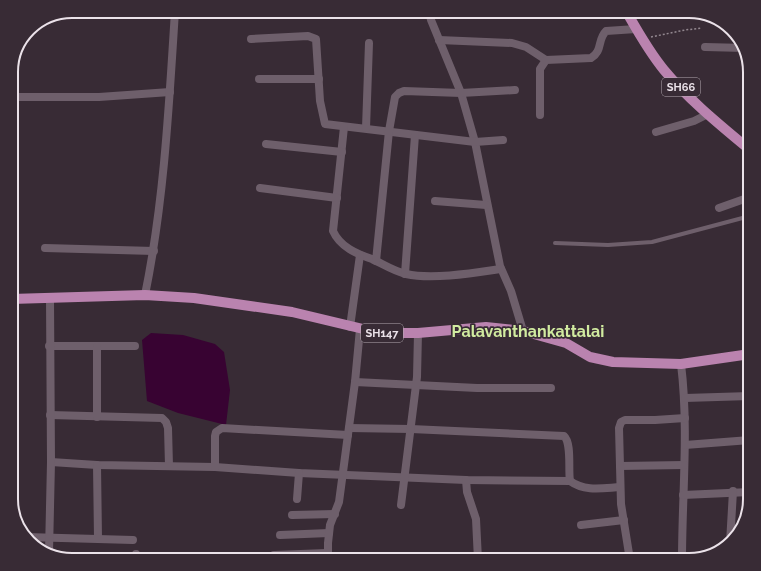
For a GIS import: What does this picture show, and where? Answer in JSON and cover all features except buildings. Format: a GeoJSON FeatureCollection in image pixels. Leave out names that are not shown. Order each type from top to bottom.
{"type":"FeatureCollection","features":[{"type":"Feature","properties":{"kind":"main road","name":"SH66"},"geometry":{"type":"LineString","coordinates":[[630,18],[642,40],[665,71],[708,114],[743,144]]}},
{"type":"Feature","properties":{"kind":"main road","name":"SH147"},"geometry":{"type":"LineString","coordinates":[[18,299],[145,295],[194,298],[292,312],[380,333],[418,333],[486,327],[523,331],[566,343],[590,357],[613,362],[681,364],[743,355]]}},
{"type":"Feature","properties":{"kind":"street"},"geometry":{"type":"LineString","coordinates":[[145,295],[154,251],[170,92],[175,18]]}},
{"type":"Feature","properties":{"kind":"street"},"geometry":{"type":"LineString","coordinates":[[431,18],[461,93],[475,142],[486,205],[501,269],[511,291],[523,331]]}},
{"type":"Feature","properties":{"kind":"street"},"geometry":{"type":"LineString","coordinates":[[439,40],[512,43],[526,47],[546,60],[591,58],[600,50],[601,36],[606,31],[636,29]]}},
{"type":"Feature","properties":{"kind":"street"},"geometry":{"type":"LineString","coordinates":[[251,39],[313,37],[316,39],[323,121],[325,124],[475,142],[503,140]]}},
{"type":"Feature","properties":{"kind":"street"},"geometry":{"type":"LineString","coordinates":[[366,128],[369,42]]}},
{"type":"Feature","properties":{"kind":"street"},"geometry":{"type":"LineString","coordinates":[[705,47],[737,48]]}},
{"type":"Feature","properties":{"kind":"street"},"geometry":{"type":"LineString","coordinates":[[540,115],[540,69],[546,60]]}},
{"type":"Feature","properties":{"kind":"street"},"geometry":{"type":"LineString","coordinates":[[259,79],[319,79]]}},
{"type":"Feature","properties":{"kind":"street"},"geometry":{"type":"LineString","coordinates":[[376,261],[389,131],[395,97],[399,93],[404,92],[461,93],[515,90]]}},
{"type":"Feature","properties":{"kind":"street"},"geometry":{"type":"LineString","coordinates":[[18,97],[99,97],[170,92]]}},
{"type":"Feature","properties":{"kind":"street"},"geometry":{"type":"LineString","coordinates":[[656,132],[694,121],[708,114]]}},
{"type":"Feature","properties":{"kind":"street"},"geometry":{"type":"LineString","coordinates":[[344,127],[333,231],[336,238],[343,245],[360,255],[405,274],[432,275],[501,269]]}},
{"type":"Feature","properties":{"kind":"street"},"geometry":{"type":"LineString","coordinates":[[405,274],[415,135]]}},
{"type":"Feature","properties":{"kind":"street"},"geometry":{"type":"LineString","coordinates":[[266,144],[342,152]]}},
{"type":"Feature","properties":{"kind":"street"},"geometry":{"type":"LineString","coordinates":[[260,188],[337,198]]}},
{"type":"Feature","properties":{"kind":"street"},"geometry":{"type":"LineString","coordinates":[[719,208],[743,200]]}},
{"type":"Feature","properties":{"kind":"street"},"geometry":{"type":"LineString","coordinates":[[435,201],[486,205]]}},
{"type":"Feature","properties":{"kind":"street"},"geometry":{"type":"LineString","coordinates":[[46,248],[154,251]]}},
{"type":"Feature","properties":{"kind":"street"},"geometry":{"type":"LineString","coordinates":[[327,553],[329,533],[339,502],[355,382],[355,328],[360,255]]}},
{"type":"Feature","properties":{"kind":"street"},"geometry":{"type":"LineString","coordinates":[[49,548],[51,462],[49,346],[50,299]]}},
{"type":"Feature","properties":{"kind":"street"},"geometry":{"type":"LineString","coordinates":[[401,505],[416,386],[418,333]]}},
{"type":"Feature","properties":{"kind":"street"},"geometry":{"type":"LineString","coordinates":[[49,346],[135,346]]}},
{"type":"Feature","properties":{"kind":"street"},"geometry":{"type":"LineString","coordinates":[[97,347],[97,417]]}},
{"type":"Feature","properties":{"kind":"street"},"geometry":{"type":"LineString","coordinates":[[681,364],[685,398],[682,553]]}},
{"type":"Feature","properties":{"kind":"street"},"geometry":{"type":"LineString","coordinates":[[355,382],[416,386],[551,388]]}},
{"type":"Feature","properties":{"kind":"street"},"geometry":{"type":"LineString","coordinates":[[685,398],[743,396]]}},
{"type":"Feature","properties":{"kind":"street"},"geometry":{"type":"LineString","coordinates":[[50,415],[162,418],[166,422],[168,428],[169,466]]}},
{"type":"Feature","properties":{"kind":"street"},"geometry":{"type":"LineString","coordinates":[[629,553],[620,487],[619,428],[621,422],[625,420],[685,418]]}},
{"type":"Feature","properties":{"kind":"street"},"geometry":{"type":"LineString","coordinates":[[215,467],[215,436],[218,429],[222,428],[348,432],[411,429],[564,436],[569,445],[568,471],[570,482]]}},
{"type":"Feature","properties":{"kind":"street"},"geometry":{"type":"LineString","coordinates":[[685,445],[743,441]]}},
{"type":"Feature","properties":{"kind":"street"},"geometry":{"type":"LineString","coordinates":[[51,462],[97,465],[215,467],[299,473],[466,480],[570,482],[577,486],[589,488],[620,487]]}},
{"type":"Feature","properties":{"kind":"street"},"geometry":{"type":"LineString","coordinates":[[97,465],[98,538]]}},
{"type":"Feature","properties":{"kind":"street"},"geometry":{"type":"LineString","coordinates":[[620,466],[684,465]]}},
{"type":"Feature","properties":{"kind":"street"},"geometry":{"type":"LineString","coordinates":[[297,499],[299,473]]}},
{"type":"Feature","properties":{"kind":"street"},"geometry":{"type":"LineString","coordinates":[[466,480],[476,519],[478,553]]}},
{"type":"Feature","properties":{"kind":"street"},"geometry":{"type":"LineString","coordinates":[[731,534],[733,491]]}},
{"type":"Feature","properties":{"kind":"street"},"geometry":{"type":"LineString","coordinates":[[683,494],[743,492]]}},
{"type":"Feature","properties":{"kind":"street"},"geometry":{"type":"LineString","coordinates":[[292,515],[335,514]]}},
{"type":"Feature","properties":{"kind":"street"},"geometry":{"type":"LineString","coordinates":[[581,525],[624,520]]}},
{"type":"Feature","properties":{"kind":"street"},"geometry":{"type":"LineString","coordinates":[[280,535],[329,533]]}},
{"type":"Feature","properties":{"kind":"street"},"geometry":{"type":"LineString","coordinates":[[33,537],[133,540]]}},
{"type":"Feature","properties":{"kind":"lane"},"geometry":{"type":"LineString","coordinates":[[555,243],[608,245],[652,242],[743,218]]}},
{"type":"Feature","properties":{"kind":"path"},"geometry":{"type":"LineString","coordinates":[[642,40],[685,30],[702,28]]}},
{"type":"Feature","properties":{"kind":"shaded area"},"geometry":{"type":"Polygon","coordinates":[[[151,333],[183,335],[215,344],[224,352],[230,390],[226,425],[178,413],[147,401],[142,340],[151,333]]]}},
{"type":"Feature","properties":{"kind":"district","name":"Palavanthankattalai"},"geometry":{"type":"Point","coordinates":[528,331]}}]}
